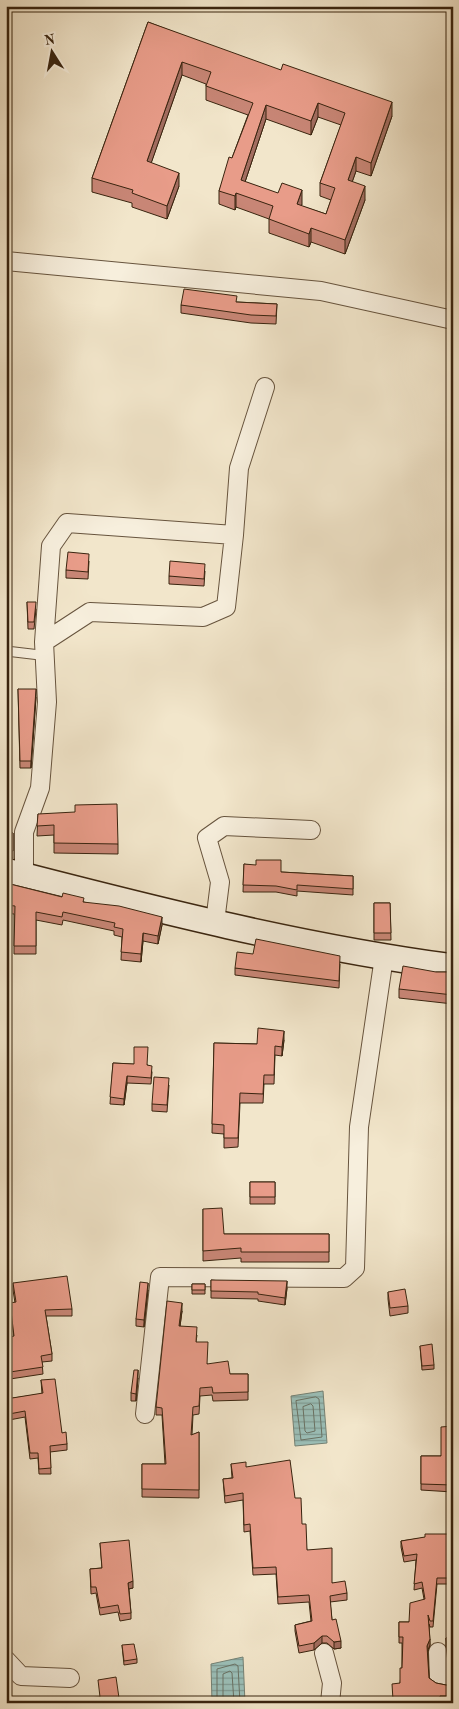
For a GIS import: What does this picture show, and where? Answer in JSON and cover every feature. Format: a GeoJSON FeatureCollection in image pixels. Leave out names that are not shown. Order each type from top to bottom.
{"type":"FeatureCollection","features":[{"type":"Feature","properties":{"kind":"street"},"geometry":{"type":"LineString","coordinates":[[6,261],[321,291],[453,320]]}},
{"type":"Feature","properties":{"kind":"street"},"geometry":{"type":"LineString","coordinates":[[42,648],[90,612],[203,618],[226,607],[234,535],[238,468],[265,387]]}},
{"type":"Feature","properties":{"kind":"street"},"geometry":{"type":"LineString","coordinates":[[234,535],[67,522],[51,546],[42,648],[47,702],[40,788],[24,832],[15,874],[216,922],[384,957],[453,967]]}},
{"type":"Feature","properties":{"kind":"street"},"geometry":{"type":"LineString","coordinates":[[216,922],[220,882],[207,838],[224,826],[311,830]]}},
{"type":"Feature","properties":{"kind":"street"},"geometry":{"type":"LineString","coordinates":[[145,1414],[160,1277],[344,1278],[356,1268],[360,1127],[384,957]]}},
{"type":"Feature","properties":{"kind":"street"},"geometry":{"type":"LineString","coordinates":[[438,1652],[439,1679],[453,1682]]}},
{"type":"Feature","properties":{"kind":"street"},"geometry":{"type":"LineString","coordinates":[[324,1653],[332,1683],[330,1703]]}},
{"type":"Feature","properties":{"kind":"street"},"geometry":{"type":"LineString","coordinates":[[6,1660],[21,1676],[70,1678]]}},
{"type":"Feature","properties":{"kind":"lane"},"geometry":{"type":"LineString","coordinates":[[6,651],[42,648]]}},
{"type":"Feature","properties":{"kind":"water"},"geometry":{"type":"Polygon","coordinates":[[[323,1391],[327,1443],[295,1446],[291,1396],[323,1391]]]}},
{"type":"Feature","properties":{"kind":"water"},"geometry":{"type":"Polygon","coordinates":[[[243,1657],[245,1703],[212,1703],[211,1664],[243,1657]]]}},
{"type":"Feature","properties":{"kind":"building"},"geometry":{"type":"Polygon","coordinates":[[[148,22],[281,70],[283,64],[392,102],[371,163],[356,157],[348,180],[365,186],[345,240],[311,228],[309,234],[269,219],[273,206],[236,193],[235,196],[219,191],[229,157],[232,158],[253,103],[206,86],[211,72],[182,62],[147,161],[179,173],[167,206],[132,193],[133,190],[92,178],[148,22]],[[318,103],[311,121],[266,105],[241,180],[278,193],[282,183],[302,190],[297,204],[326,214],[335,188],[320,183],[345,113],[318,103]]]}},
{"type":"Feature","properties":{"kind":"building"},"geometry":{"type":"Polygon","coordinates":[[[184,289],[237,296],[236,302],[277,304],[276,316],[251,315],[181,305],[184,289]]]}},
{"type":"Feature","properties":{"kind":"building"},"geometry":{"type":"Polygon","coordinates":[[[68,552],[89,554],[88,572],[66,570],[68,552]]]}},
{"type":"Feature","properties":{"kind":"building"},"geometry":{"type":"Polygon","coordinates":[[[170,561],[205,564],[204,579],[169,576],[170,561]]]}},
{"type":"Feature","properties":{"kind":"building"},"geometry":{"type":"Polygon","coordinates":[[[27,602],[36,602],[34,622],[28,622],[27,602]]]}},
{"type":"Feature","properties":{"kind":"building"},"geometry":{"type":"Polygon","coordinates":[[[18,689],[36,689],[31,761],[20,761],[18,689]]]}},
{"type":"Feature","properties":{"kind":"building"},"geometry":{"type":"Polygon","coordinates":[[[117,804],[118,844],[54,843],[54,825],[37,826],[38,814],[75,812],[75,805],[117,804]]]}},
{"type":"Feature","properties":{"kind":"building"},"geometry":{"type":"Polygon","coordinates":[[[6,832],[13,833],[13,851],[6,850],[6,832]]]}},
{"type":"Feature","properties":{"kind":"building"},"geometry":{"type":"Polygon","coordinates":[[[256,860],[281,860],[281,872],[353,876],[353,889],[297,885],[297,890],[276,886],[243,885],[244,864],[256,865],[256,860]]]}},
{"type":"Feature","properties":{"kind":"building"},"geometry":{"type":"Polygon","coordinates":[[[6,883],[62,897],[63,893],[84,898],[83,902],[119,906],[162,917],[158,936],[143,933],[141,954],[121,952],[123,929],[114,927],[115,923],[63,912],[62,917],[36,912],[36,946],[14,946],[15,906],[6,905],[6,883]]]}},
{"type":"Feature","properties":{"kind":"building"},"geometry":{"type":"Polygon","coordinates":[[[374,903],[390,903],[391,933],[374,933],[374,903]]]}},
{"type":"Feature","properties":{"kind":"building"},"geometry":{"type":"Polygon","coordinates":[[[256,939],[340,956],[339,981],[235,968],[237,952],[253,954],[256,939]]]}},
{"type":"Feature","properties":{"kind":"building"},"geometry":{"type":"Polygon","coordinates":[[[403,966],[436,972],[453,972],[453,995],[399,989],[403,966]]]}},
{"type":"Feature","properties":{"kind":"building"},"geometry":{"type":"Polygon","coordinates":[[[258,1028],[284,1031],[282,1047],[275,1046],[274,1075],[264,1075],[263,1094],[240,1093],[238,1138],[224,1138],[224,1125],[212,1124],[214,1043],[257,1044],[258,1028]]]}},
{"type":"Feature","properties":{"kind":"building"},"geometry":{"type":"Polygon","coordinates":[[[134,1047],[148,1047],[147,1065],[152,1066],[151,1078],[127,1076],[124,1099],[110,1097],[113,1063],[134,1064],[134,1047]]]}},
{"type":"Feature","properties":{"kind":"building"},"geometry":{"type":"Polygon","coordinates":[[[154,1077],[169,1078],[167,1105],[152,1104],[154,1077]]]}},
{"type":"Feature","properties":{"kind":"building"},"geometry":{"type":"Polygon","coordinates":[[[250,1182],[275,1182],[275,1197],[250,1197],[250,1182]]]}},
{"type":"Feature","properties":{"kind":"building"},"geometry":{"type":"Polygon","coordinates":[[[222,1208],[224,1234],[329,1234],[329,1252],[241,1252],[241,1248],[203,1251],[203,1209],[222,1208]]]}},
{"type":"Feature","properties":{"kind":"building"},"geometry":{"type":"Polygon","coordinates":[[[452,1208],[453,1235],[450,1235],[452,1208]]]}},
{"type":"Feature","properties":{"kind":"building"},"geometry":{"type":"Polygon","coordinates":[[[67,1276],[72,1309],[45,1310],[52,1354],[41,1356],[43,1367],[10,1372],[7,1338],[14,1336],[10,1303],[16,1302],[13,1283],[67,1276]]]}},
{"type":"Feature","properties":{"kind":"building"},"geometry":{"type":"Polygon","coordinates":[[[211,1280],[287,1281],[285,1298],[258,1294],[258,1292],[211,1291],[211,1280]]]}},
{"type":"Feature","properties":{"kind":"building"},"geometry":{"type":"Polygon","coordinates":[[[140,1282],[148,1283],[144,1320],[136,1319],[140,1282]]]}},
{"type":"Feature","properties":{"kind":"building"},"geometry":{"type":"Polygon","coordinates":[[[192,1284],[205,1284],[205,1290],[192,1290],[192,1284]]]}},
{"type":"Feature","properties":{"kind":"building"},"geometry":{"type":"Polygon","coordinates":[[[405,1289],[408,1306],[390,1308],[388,1292],[405,1289]]]}},
{"type":"Feature","properties":{"kind":"building"},"geometry":{"type":"Polygon","coordinates":[[[167,1301],[182,1303],[179,1326],[197,1327],[196,1342],[208,1342],[207,1364],[228,1361],[230,1374],[248,1374],[248,1392],[213,1393],[212,1387],[200,1388],[199,1406],[193,1407],[191,1435],[199,1432],[199,1490],[142,1489],[142,1464],[166,1464],[162,1408],[156,1407],[167,1301]]]}},
{"type":"Feature","properties":{"kind":"building"},"geometry":{"type":"Polygon","coordinates":[[[432,1344],[434,1365],[422,1366],[420,1346],[432,1344]]]}},
{"type":"Feature","properties":{"kind":"building"},"geometry":{"type":"Polygon","coordinates":[[[134,1370],[138,1370],[136,1394],[131,1393],[134,1370]]]}},
{"type":"Feature","properties":{"kind":"building"},"geometry":{"type":"Polygon","coordinates":[[[55,1379],[62,1433],[66,1432],[67,1444],[50,1446],[51,1468],[39,1469],[38,1453],[30,1453],[25,1411],[9,1414],[6,1399],[43,1393],[41,1380],[55,1379]]]}},
{"type":"Feature","properties":{"kind":"building"},"geometry":{"type":"Polygon","coordinates":[[[453,1426],[453,1485],[421,1484],[421,1456],[441,1456],[441,1427],[453,1426]]]}},
{"type":"Feature","properties":{"kind":"building"},"geometry":{"type":"Polygon","coordinates":[[[290,1460],[295,1498],[301,1498],[302,1524],[306,1524],[307,1550],[332,1548],[332,1583],[345,1581],[347,1593],[330,1596],[332,1620],[336,1619],[341,1641],[334,1642],[327,1636],[322,1636],[314,1643],[299,1646],[295,1625],[312,1621],[309,1595],[278,1597],[276,1567],[253,1568],[250,1524],[244,1525],[243,1493],[225,1496],[223,1479],[233,1478],[231,1464],[246,1462],[246,1467],[290,1460]]]}},
{"type":"Feature","properties":{"kind":"building"},"geometry":{"type":"Polygon","coordinates":[[[425,1534],[453,1534],[453,1568],[449,1569],[448,1578],[437,1578],[433,1621],[430,1621],[428,1615],[430,1639],[427,1646],[429,1678],[436,1683],[453,1686],[453,1696],[440,1696],[440,1703],[337,1703],[341,1698],[393,1700],[392,1684],[400,1683],[400,1668],[402,1668],[403,1637],[399,1637],[399,1622],[409,1622],[410,1603],[425,1599],[422,1582],[414,1584],[417,1554],[404,1556],[401,1541],[425,1537],[425,1534]]]}},
{"type":"Feature","properties":{"kind":"building"},"geometry":{"type":"Polygon","coordinates":[[[129,1540],[133,1581],[128,1583],[131,1613],[120,1614],[118,1605],[100,1608],[96,1587],[91,1587],[90,1569],[102,1568],[100,1543],[129,1540]]]}},
{"type":"Feature","properties":{"kind":"building"},"geometry":{"type":"Polygon","coordinates":[[[446,1638],[453,1638],[453,1664],[449,1663],[446,1638]]]}},
{"type":"Feature","properties":{"kind":"building"},"geometry":{"type":"Polygon","coordinates":[[[134,1644],[137,1659],[124,1661],[122,1645],[134,1644]]]}},
{"type":"Feature","properties":{"kind":"building"},"geometry":{"type":"Polygon","coordinates":[[[116,1677],[119,1698],[122,1698],[122,1703],[87,1703],[87,1698],[100,1697],[98,1680],[116,1677]]]}}]}
